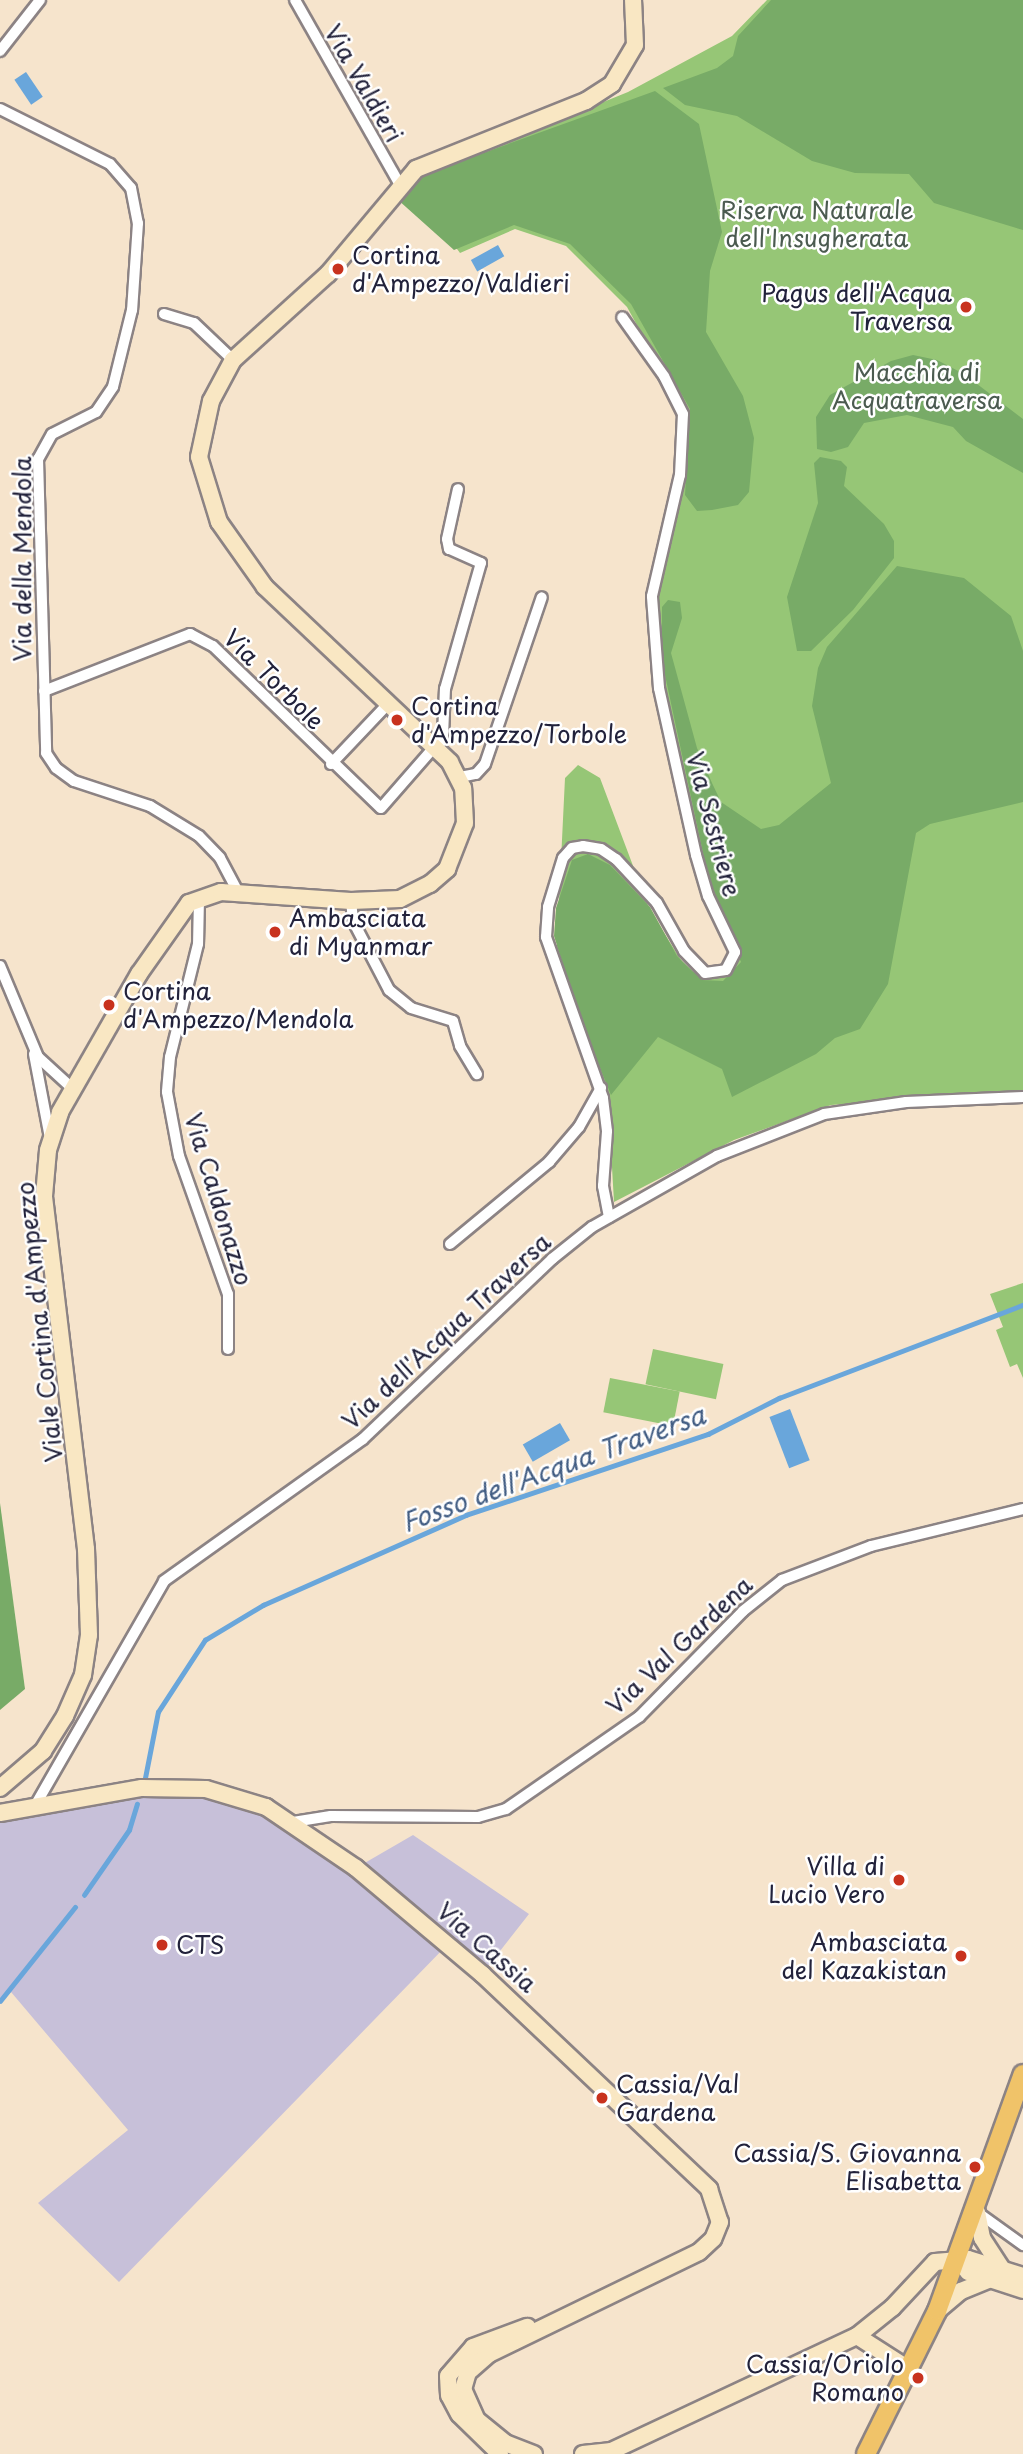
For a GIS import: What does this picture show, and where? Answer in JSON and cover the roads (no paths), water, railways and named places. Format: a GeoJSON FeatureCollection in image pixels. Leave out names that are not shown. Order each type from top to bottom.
{"type":"FeatureCollection","features":[{"type":"Feature","properties":{"kind":"main road"},"geometry":{"type":"LineString","coordinates":[[866,2454],[937,2311],[1017,2108],[1023,2074]]}},
{"type":"Feature","properties":{"kind":"street"},"geometry":{"type":"LineString","coordinates":[[0,51],[40,0]]}},
{"type":"Feature","properties":{"kind":"street","name":"Via Valdieri"},"geometry":{"type":"LineString","coordinates":[[295,0],[400,184]]}},
{"type":"Feature","properties":{"kind":"street"},"geometry":{"type":"LineString","coordinates":[[199,898],[238,892],[351,901],[400,899],[430,884],[447,869],[465,823],[460,778],[436,747],[265,587],[237,551],[211,505],[200,467],[200,438],[211,401],[233,360],[336,266],[400,184],[440,156],[566,109],[607,89],[627,66],[635,45],[633,0]]}},
{"type":"Feature","properties":{"kind":"street","name":"Via della Mendola"},"geometry":{"type":"LineString","coordinates":[[0,109],[110,164],[131,188],[137,211],[131,310],[113,387],[96,412],[44,441],[38,459],[45,745],[56,768],[74,780],[134,799],[177,821],[211,847],[238,892]]}},
{"type":"Feature","properties":{"kind":"street"},"geometry":{"type":"LineString","coordinates":[[164,314],[194,323],[233,360]]}},
{"type":"Feature","properties":{"kind":"street","name":"Via Sestriere"},"geometry":{"type":"LineString","coordinates":[[609,1217],[603,1186],[607,1120],[601,1088],[573,1024],[546,937],[548,907],[568,851],[589,846],[616,859],[657,902],[684,951],[705,973],[726,970],[735,952],[708,896],[696,855],[659,688],[652,596],[678,483],[683,416],[664,376],[622,317]]}},
{"type":"Feature","properties":{"kind":"street"},"geometry":{"type":"LineString","coordinates":[[436,747],[443,736],[445,689],[481,563],[449,549],[447,539],[458,489]]}},
{"type":"Feature","properties":{"kind":"street"},"geometry":{"type":"LineString","coordinates":[[460,778],[476,774],[485,764],[542,597]]}},
{"type":"Feature","properties":{"kind":"street","name":"Via Torbole"},"geometry":{"type":"LineString","coordinates":[[44,691],[183,635],[197,636],[381,808],[436,747]]}},
{"type":"Feature","properties":{"kind":"street"},"geometry":{"type":"LineString","coordinates":[[331,764],[388,704]]}},
{"type":"Feature","properties":{"kind":"street","name":"Viale Cortina d'Ampezzo"},"geometry":{"type":"LineString","coordinates":[[16,1808],[3,1786],[43,1751],[65,1717],[83,1675],[89,1635],[86,1549],[44,1196],[50,1140],[73,1089],[172,922],[199,898]]}},
{"type":"Feature","properties":{"kind":"street","name":"Via Caldonazzo"},"geometry":{"type":"LineString","coordinates":[[199,898],[198,944],[170,1057],[167,1092],[179,1156],[228,1294],[228,1349]]}},
{"type":"Feature","properties":{"kind":"street"},"geometry":{"type":"LineString","coordinates":[[351,901],[353,921],[389,990],[411,1008],[453,1021],[460,1046],[477,1074]]}},
{"type":"Feature","properties":{"kind":"street"},"geometry":{"type":"LineString","coordinates":[[0,966],[32,1048],[50,1140]]}},
{"type":"Feature","properties":{"kind":"street"},"geometry":{"type":"LineString","coordinates":[[32,1048],[46,1068],[73,1089]]}},
{"type":"Feature","properties":{"kind":"street"},"geometry":{"type":"LineString","coordinates":[[450,1244],[548,1162],[579,1127],[601,1088]]}},
{"type":"Feature","properties":{"kind":"street","name":"Via dell'Acqua Traversa"},"geometry":{"type":"LineString","coordinates":[[36,1804],[164,1581],[363,1439],[552,1259],[609,1217],[717,1156],[824,1114],[906,1102],[1023,1097]]}},
{"type":"Feature","properties":{"kind":"street","name":"Via Val Gardena"},"geometry":{"type":"LineString","coordinates":[[293,1822],[331,1816],[478,1817],[506,1809],[639,1717],[755,1600],[782,1580],[872,1546],[1023,1509]]}},
{"type":"Feature","properties":{"kind":"street","name":"Via Cassia"},"geometry":{"type":"LineString","coordinates":[[0,1813],[36,1804],[142,1788],[191,1788],[252,1801],[293,1822],[482,1974],[681,2159],[713,2194],[720,2222],[708,2244],[667,2271],[489,2354],[466,2377],[467,2404],[477,2420],[505,2443],[534,2454]]}},
{"type":"Feature","properties":{"kind":"street"},"geometry":{"type":"LineString","coordinates":[[977,2212],[1023,2245]]}},
{"type":"Feature","properties":{"kind":"street"},"geometry":{"type":"LineString","coordinates":[[977,2212],[982,2238],[1002,2269]]}},
{"type":"Feature","properties":{"kind":"street"},"geometry":{"type":"LineString","coordinates":[[958,2259],[964,2270],[1023,2290]]}},
{"type":"Feature","properties":{"kind":"street"},"geometry":{"type":"LineString","coordinates":[[583,2454],[611,2452],[857,2336],[892,2308],[932,2264],[958,2259],[1023,2276]]}},
{"type":"Feature","properties":{"kind":"street"},"geometry":{"type":"LineString","coordinates":[[937,2311],[961,2291],[988,2280]]}},
{"type":"Feature","properties":{"kind":"street","name":"Via Cassia"},"geometry":{"type":"LineString","coordinates":[[500,2454],[467,2426],[452,2402],[447,2385],[452,2368],[483,2342],[582,2309]]}},
{"type":"Feature","properties":{"kind":"street"},"geometry":{"type":"LineString","coordinates":[[857,2336],[910,2370]]}},
{"type":"Feature","properties":{"kind":"water"},"geometry":{"type":"Polygon","coordinates":[[[26,72],[43,97],[31,105],[14,80],[26,72]]]}},
{"type":"Feature","properties":{"kind":"water"},"geometry":{"type":"Polygon","coordinates":[[[498,245],[504,256],[477,271],[471,260],[498,245]]]}},
{"type":"Feature","properties":{"kind":"water"},"geometry":{"type":"Polygon","coordinates":[[[790,1409],[810,1460],[789,1468],[769,1417],[790,1409]]]}},
{"type":"Feature","properties":{"kind":"water"},"geometry":{"type":"Polygon","coordinates":[[[560,1423],[570,1440],[533,1462],[523,1444],[560,1423]]]}},
{"type":"Feature","properties":{"kind":"waterway","name":"Fosso dell'Acqua Traversa"},"geometry":{"type":"LineString","coordinates":[[145,1778],[158,1712],[205,1640],[263,1605],[466,1515],[708,1434],[779,1398],[1023,1305]]}},
{"type":"Feature","properties":{"kind":"waterway","name":"Fosso dell'Acqua Traversa"},"geometry":{"type":"LineString","coordinates":[[84,1895],[129,1830],[137,1804]]}},
{"type":"Feature","properties":{"kind":"waterway","name":"Fosso dell'Acqua Traversa"},"geometry":{"type":"LineString","coordinates":[[0,2001],[75,1907]]}},
{"type":"Feature","properties":{"kind":"place","name":"Cortina d'Ampezzo/Valdieri"},"geometry":{"type":"Point","coordinates":[338,269]}},
{"type":"Feature","properties":{"kind":"place","name":"Pagus dell'Acqua Traversa"},"geometry":{"type":"Point","coordinates":[966,307]}},
{"type":"Feature","properties":{"kind":"place","name":"Cortina d'Ampezzo/Torbole"},"geometry":{"type":"Point","coordinates":[397,720]}},
{"type":"Feature","properties":{"kind":"place","name":"Ambasciata di Myanmar"},"geometry":{"type":"Point","coordinates":[275,932]}},
{"type":"Feature","properties":{"kind":"place","name":"Cortina d'Ampezzo/Mendola"},"geometry":{"type":"Point","coordinates":[109,1005]}},
{"type":"Feature","properties":{"kind":"place","name":"Villa di Lucio Vero"},"geometry":{"type":"Point","coordinates":[899,1880]}},
{"type":"Feature","properties":{"kind":"place","name":"CTS"},"geometry":{"type":"Point","coordinates":[162,1945]}},
{"type":"Feature","properties":{"kind":"place","name":"Ambasciata del Kazakistan"},"geometry":{"type":"Point","coordinates":[961,1956]}},
{"type":"Feature","properties":{"kind":"place","name":"Cassia/Val Gardena"},"geometry":{"type":"Point","coordinates":[602,2098]}},
{"type":"Feature","properties":{"kind":"place","name":"Cassia/S. Giovanna Elisabetta"},"geometry":{"type":"Point","coordinates":[975,2167]}},
{"type":"Feature","properties":{"kind":"place","name":"Cassia/Oriolo Romano"},"geometry":{"type":"Point","coordinates":[918,2378]}},
{"type":"Feature","properties":{"kind":"park label","name":"Riserva Naturale dell'Insugherata"},"geometry":{"type":"Point","coordinates":[817,224]}},
{"type":"Feature","properties":{"kind":"park label","name":"Macchia di Acquatraversa"},"geometry":{"type":"Point","coordinates":[917,386]}}]}
